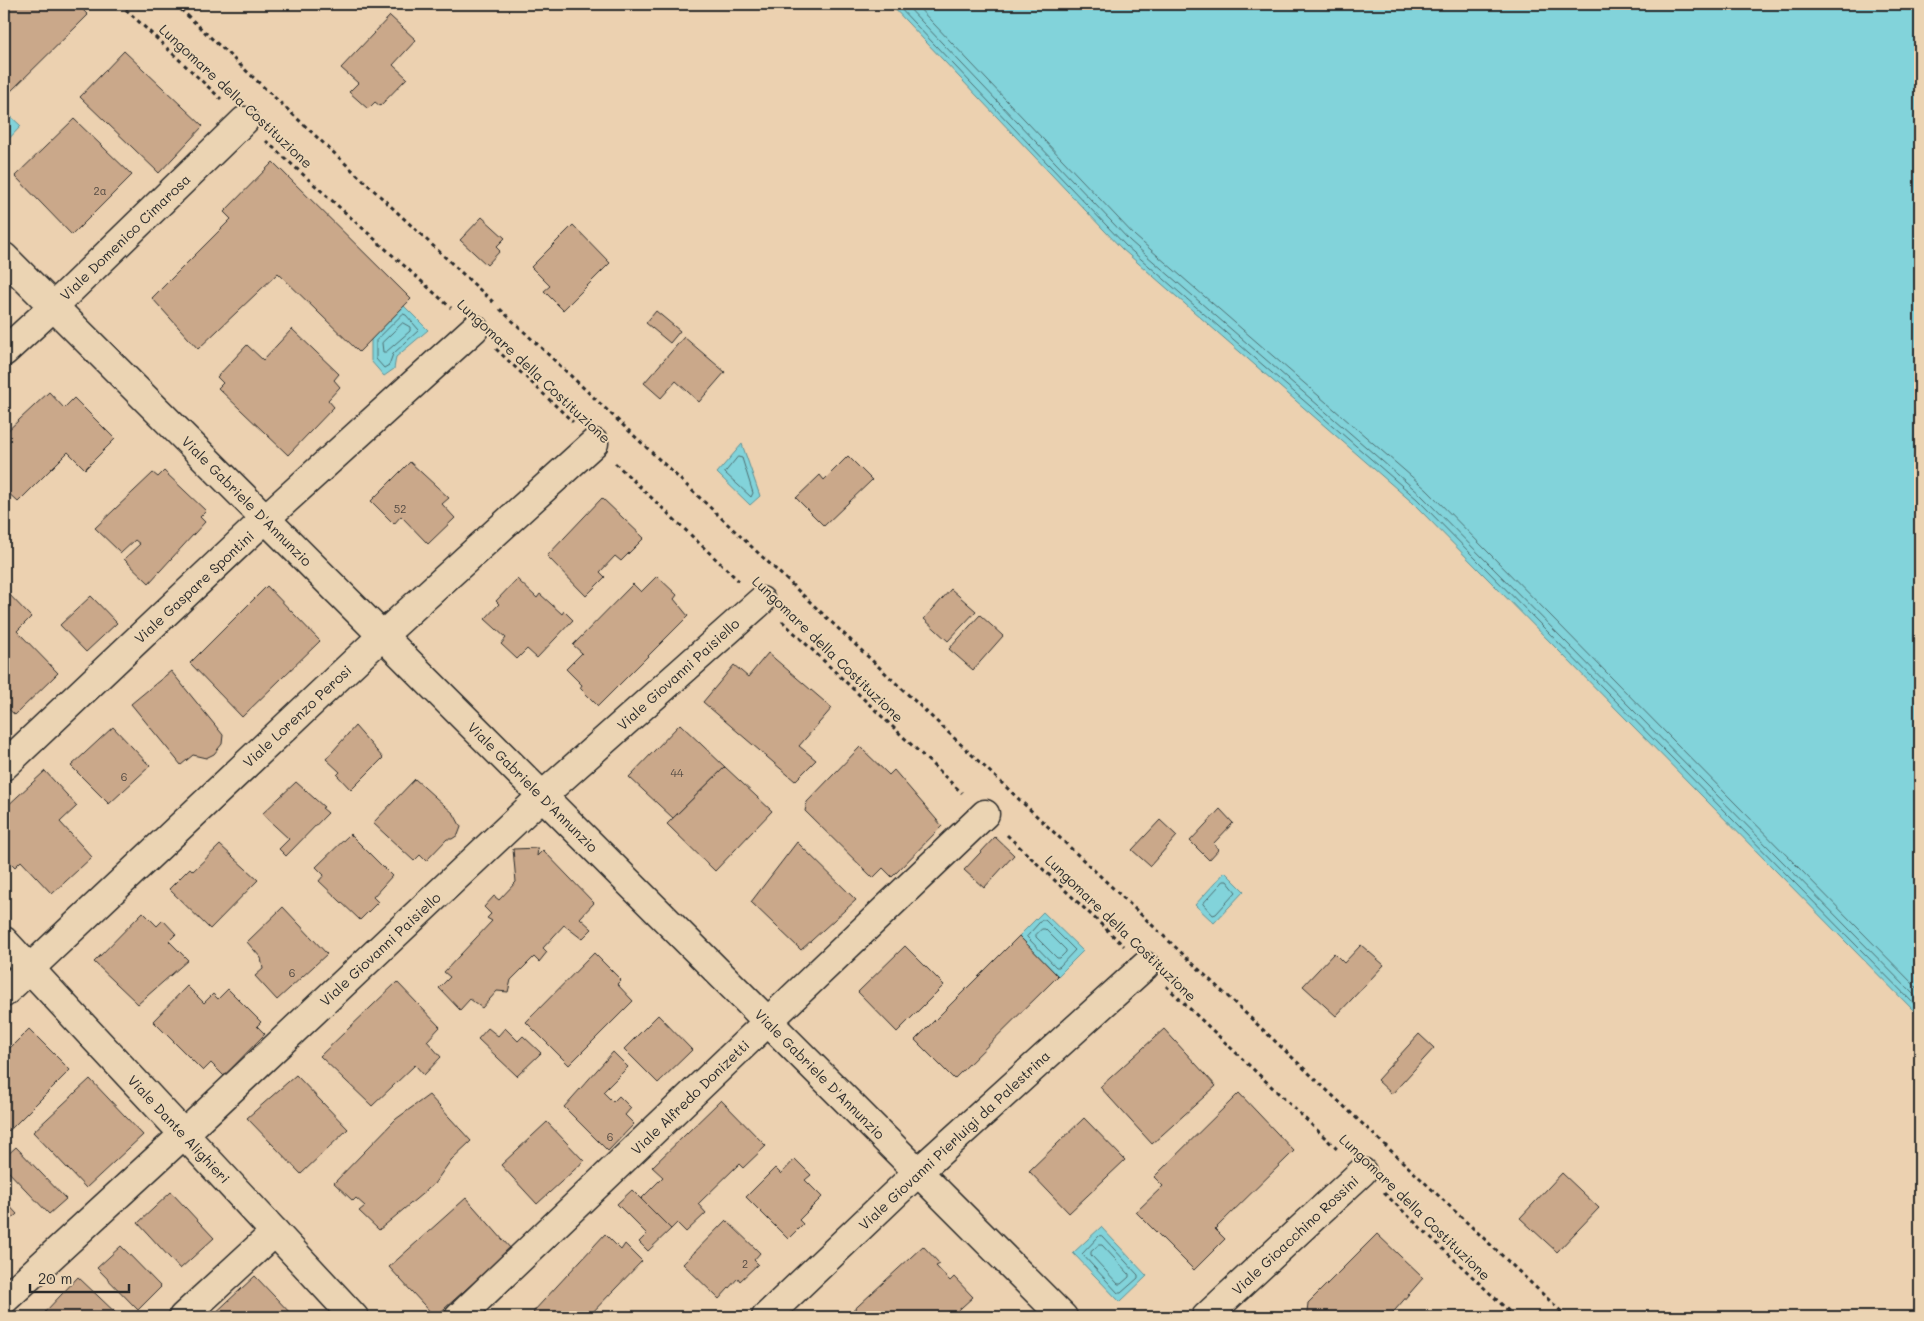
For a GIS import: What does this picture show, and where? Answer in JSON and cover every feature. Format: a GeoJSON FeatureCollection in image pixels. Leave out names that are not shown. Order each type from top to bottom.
{"type":"FeatureCollection","features":[{"type":"Feature","properties":{"kind":"street","name":"Viale Domenico Cimarosa"},"geometry":{"type":"LineString","coordinates":[[4,352],[53,307],[244,121]]}},
{"type":"Feature","properties":{"kind":"street","name":"Viale Gabriele D'Annunzio"},"geometry":{"type":"LineString","coordinates":[[4,258],[1063,1317]]}},
{"type":"Feature","properties":{"kind":"street","name":"Viale Gaspare Spontini"},"geometry":{"type":"LineString","coordinates":[[4,766],[265,519],[474,329]]}},
{"type":"Feature","properties":{"kind":"street","name":"Viale Lorenzo Perosi"},"geometry":{"type":"LineString","coordinates":[[4,993],[382,636],[594,443]]}},
{"type":"Feature","properties":{"kind":"street","name":"Viale Giovanni Paisiello"},"geometry":{"type":"LineString","coordinates":[[4,1300],[184,1134],[542,796],[761,601]]}},
{"type":"Feature","properties":{"kind":"street","name":"Viale Alfredo Donizetti"},"geometry":{"type":"LineString","coordinates":[[460,1317],[984,814]]}},
{"type":"Feature","properties":{"kind":"street","name":"Viale Dante Alighieri"},"geometry":{"type":"LineString","coordinates":[[4,941],[354,1317]]}},
{"type":"Feature","properties":{"kind":"street","name":"Viale Giovanni Pierluigi da Palestrina"},"geometry":{"type":"LineString","coordinates":[[766,1317],[918,1172],[1145,966]]}},
{"type":"Feature","properties":{"kind":"street","name":"Viale Gioacchino Rossini"},"geometry":{"type":"LineString","coordinates":[[1206,1317],[1362,1172]]}},
{"type":"Feature","properties":{"kind":"street"},"geometry":{"type":"LineString","coordinates":[[183,1317],[275,1232]]}},
{"type":"Feature","properties":{"kind":"path","name":"Lungomare della Costituzione"},"geometry":{"type":"LineString","coordinates":[[120,4],[244,121],[474,329],[1514,1317]]}},
{"type":"Feature","properties":{"kind":"path","name":"Lungomare della Costituzione"},"geometry":{"type":"LineString","coordinates":[[176,4],[1567,1317]]}},
{"type":"Feature","properties":{"kind":"water"},"geometry":{"type":"Polygon","coordinates":[[[890,4],[1920,4],[1920,1017],[1413,503],[1122,249],[890,4]]]}},
{"type":"Feature","properties":{"kind":"water"},"geometry":{"type":"Polygon","coordinates":[[[4,110],[21,126],[4,144],[4,110]]]}},
{"type":"Feature","properties":{"kind":"water"},"geometry":{"type":"Polygon","coordinates":[[[404,306],[428,330],[396,357],[394,369],[384,376],[371,361],[371,339],[404,306]]]}},
{"type":"Feature","properties":{"kind":"water"},"geometry":{"type":"Polygon","coordinates":[[[742,444],[760,496],[750,505],[717,473],[742,444]]]}},
{"type":"Feature","properties":{"kind":"water"},"geometry":{"type":"Polygon","coordinates":[[[1225,872],[1244,891],[1214,923],[1195,905],[1225,872]]]}},
{"type":"Feature","properties":{"kind":"water"},"geometry":{"type":"Polygon","coordinates":[[[1043,912],[1083,951],[1058,976],[1019,936],[1043,912]]]}},
{"type":"Feature","properties":{"kind":"water"},"geometry":{"type":"Polygon","coordinates":[[[1101,1227],[1147,1276],[1120,1302],[1073,1253],[1101,1227]]]}},
{"type":"Feature","properties":{"kind":"building"},"geometry":{"type":"Polygon","coordinates":[[[4,4],[77,4],[88,15],[4,98],[4,4]]]}},
{"type":"Feature","properties":{"kind":"building"},"geometry":{"type":"Polygon","coordinates":[[[390,16],[416,40],[393,65],[407,78],[380,106],[375,102],[368,109],[349,92],[358,83],[341,68],[390,16]]]}},
{"type":"Feature","properties":{"kind":"building"},"geometry":{"type":"Polygon","coordinates":[[[124,51],[203,126],[159,173],[80,97],[124,51]]]}},
{"type":"Feature","properties":{"kind":"building"},"geometry":{"type":"Polygon","coordinates":[[[74,119],[132,175],[72,235],[15,176],[74,119]]]}},
{"type":"Feature","properties":{"kind":"building"},"geometry":{"type":"Polygon","coordinates":[[[273,162],[411,299],[359,352],[278,273],[198,349],[152,298],[231,219],[224,212],[273,162]]]}},
{"type":"Feature","properties":{"kind":"building"},"geometry":{"type":"Polygon","coordinates":[[[482,217],[505,238],[496,247],[500,251],[487,265],[460,240],[482,217]]]}},
{"type":"Feature","properties":{"kind":"building"},"geometry":{"type":"Polygon","coordinates":[[[573,225],[610,263],[563,310],[544,291],[550,286],[531,267],[573,225]]]}},
{"type":"Feature","properties":{"kind":"building"},"geometry":{"type":"Polygon","coordinates":[[[656,311],[680,331],[670,343],[646,323],[656,311]]]}},
{"type":"Feature","properties":{"kind":"building"},"geometry":{"type":"Polygon","coordinates":[[[292,329],[339,374],[334,380],[340,387],[328,400],[334,407],[288,455],[218,388],[223,383],[217,377],[247,345],[263,360],[292,329]]]}},
{"type":"Feature","properties":{"kind":"building"},"geometry":{"type":"Polygon","coordinates":[[[684,337],[725,372],[699,402],[676,381],[661,398],[644,383],[684,337]]]}},
{"type":"Feature","properties":{"kind":"building"},"geometry":{"type":"Polygon","coordinates":[[[49,392],[64,408],[74,398],[115,439],[85,469],[68,452],[18,502],[4,489],[4,434],[49,392]]]}},
{"type":"Feature","properties":{"kind":"building"},"geometry":{"type":"Polygon","coordinates":[[[848,456],[872,480],[824,526],[796,498],[820,475],[824,480],[848,456]]]}},
{"type":"Feature","properties":{"kind":"building"},"geometry":{"type":"Polygon","coordinates":[[[410,462],[449,498],[442,504],[455,518],[428,544],[401,516],[394,524],[371,501],[410,462]]]}},
{"type":"Feature","properties":{"kind":"building"},"geometry":{"type":"Polygon","coordinates":[[[164,471],[206,511],[200,517],[205,522],[149,583],[124,559],[140,544],[135,540],[121,553],[95,528],[153,473],[158,477],[164,471]]]}},
{"type":"Feature","properties":{"kind":"building"},"geometry":{"type":"Polygon","coordinates":[[[602,498],[644,538],[621,561],[615,556],[600,572],[605,577],[586,596],[547,556],[602,498]]]}},
{"type":"Feature","properties":{"kind":"building"},"geometry":{"type":"Polygon","coordinates":[[[657,576],[677,595],[674,599],[688,616],[598,706],[580,688],[582,685],[566,669],[582,653],[573,645],[633,584],[641,592],[657,576]]]}},
{"type":"Feature","properties":{"kind":"building"},"geometry":{"type":"Polygon","coordinates":[[[517,579],[537,598],[540,594],[562,614],[564,611],[573,620],[537,658],[527,649],[517,659],[501,644],[506,638],[485,619],[499,604],[496,601],[517,579]]]}},
{"type":"Feature","properties":{"kind":"building"},"geometry":{"type":"Polygon","coordinates":[[[267,586],[320,641],[242,717],[190,663],[267,586]]]}},
{"type":"Feature","properties":{"kind":"building"},"geometry":{"type":"Polygon","coordinates":[[[4,589],[31,617],[17,631],[58,673],[15,715],[4,705],[4,589]]]}},
{"type":"Feature","properties":{"kind":"building"},"geometry":{"type":"Polygon","coordinates":[[[951,589],[976,611],[948,641],[924,619],[951,589]]]}},
{"type":"Feature","properties":{"kind":"building"},"geometry":{"type":"Polygon","coordinates":[[[91,596],[117,623],[86,652],[60,625],[91,596]]]}},
{"type":"Feature","properties":{"kind":"building"},"geometry":{"type":"Polygon","coordinates":[[[980,615],[1003,636],[973,670],[949,649],[980,615]]]}},
{"type":"Feature","properties":{"kind":"building"},"geometry":{"type":"Polygon","coordinates":[[[768,653],[832,708],[799,746],[816,760],[795,781],[703,702],[734,665],[748,677],[768,653]]]}},
{"type":"Feature","properties":{"kind":"building"},"geometry":{"type":"Polygon","coordinates":[[[171,671],[223,735],[222,744],[214,754],[206,758],[193,755],[181,765],[131,704],[171,671]]]}},
{"type":"Feature","properties":{"kind":"building"},"geometry":{"type":"Polygon","coordinates":[[[680,724],[725,767],[673,818],[629,777],[680,724]]]}},
{"type":"Feature","properties":{"kind":"building"},"geometry":{"type":"Polygon","coordinates":[[[355,726],[383,758],[351,790],[337,775],[340,772],[326,759],[355,726]]]}},
{"type":"Feature","properties":{"kind":"building"},"geometry":{"type":"Polygon","coordinates":[[[113,727],[150,766],[109,804],[71,766],[113,727]]]}},
{"type":"Feature","properties":{"kind":"building"},"geometry":{"type":"Polygon","coordinates":[[[860,747],[889,775],[894,770],[942,826],[892,877],[883,868],[873,878],[805,811],[807,802],[860,747]]]}},
{"type":"Feature","properties":{"kind":"building"},"geometry":{"type":"Polygon","coordinates":[[[725,767],[772,811],[715,871],[667,824],[725,767]]]}},
{"type":"Feature","properties":{"kind":"building"},"geometry":{"type":"Polygon","coordinates":[[[45,771],[77,806],[60,822],[92,857],[52,894],[21,861],[15,867],[4,856],[4,809],[45,771]]]}},
{"type":"Feature","properties":{"kind":"building"},"geometry":{"type":"Polygon","coordinates":[[[415,779],[454,814],[461,827],[458,835],[452,839],[447,839],[426,861],[420,855],[414,861],[373,823],[415,779]]]}},
{"type":"Feature","properties":{"kind":"building"},"geometry":{"type":"Polygon","coordinates":[[[296,782],[324,807],[322,808],[328,813],[286,856],[279,849],[289,839],[262,814],[296,782]]]}},
{"type":"Feature","properties":{"kind":"building"},"geometry":{"type":"Polygon","coordinates":[[[1220,809],[1233,823],[1213,844],[1219,849],[1209,860],[1190,841],[1220,809]]]}},
{"type":"Feature","properties":{"kind":"building"},"geometry":{"type":"Polygon","coordinates":[[[1160,820],[1177,836],[1150,866],[1132,850],[1160,820]]]}},
{"type":"Feature","properties":{"kind":"building"},"geometry":{"type":"Polygon","coordinates":[[[350,834],[392,876],[373,897],[378,902],[360,920],[319,881],[324,875],[316,867],[350,834]]]}},
{"type":"Feature","properties":{"kind":"building"},"geometry":{"type":"Polygon","coordinates":[[[995,837],[1014,855],[984,888],[964,870],[995,837]]]}},
{"type":"Feature","properties":{"kind":"building"},"geometry":{"type":"Polygon","coordinates":[[[797,842],[856,900],[801,950],[751,902],[797,842]]]}},
{"type":"Feature","properties":{"kind":"building"},"geometry":{"type":"Polygon","coordinates":[[[220,845],[258,880],[210,929],[169,889],[190,868],[193,871],[220,845]]]}},
{"type":"Feature","properties":{"kind":"building"},"geometry":{"type":"Polygon","coordinates":[[[538,848],[537,856],[543,850],[594,903],[580,918],[592,929],[582,939],[564,925],[543,948],[547,952],[539,962],[534,957],[511,980],[508,992],[497,991],[482,1008],[470,999],[460,1010],[439,988],[450,977],[444,972],[492,921],[487,918],[491,914],[484,907],[494,896],[499,900],[516,882],[513,849],[538,848]]]}},
{"type":"Feature","properties":{"kind":"building"},"geometry":{"type":"Polygon","coordinates":[[[283,907],[327,954],[277,1000],[255,976],[263,969],[261,958],[247,942],[283,907]]]}},
{"type":"Feature","properties":{"kind":"building"},"geometry":{"type":"Polygon","coordinates":[[[143,912],[157,926],[163,920],[176,934],[169,941],[188,960],[138,1004],[94,962],[143,912]]]}},
{"type":"Feature","properties":{"kind":"building"},"geometry":{"type":"Polygon","coordinates":[[[1019,936],[1058,976],[954,1079],[915,1040],[1019,936]]]}},
{"type":"Feature","properties":{"kind":"building"},"geometry":{"type":"Polygon","coordinates":[[[1361,945],[1384,965],[1336,1016],[1303,986],[1334,953],[1344,963],[1361,945]]]}},
{"type":"Feature","properties":{"kind":"building"},"geometry":{"type":"Polygon","coordinates":[[[905,946],[944,985],[897,1032],[858,992],[905,946]]]}},
{"type":"Feature","properties":{"kind":"building"},"geometry":{"type":"Polygon","coordinates":[[[594,953],[621,980],[617,984],[633,1001],[569,1065],[526,1022],[594,953]]]}},
{"type":"Feature","properties":{"kind":"building"},"geometry":{"type":"Polygon","coordinates":[[[397,982],[440,1027],[427,1041],[441,1057],[424,1075],[415,1065],[372,1106],[320,1056],[397,982]]]}},
{"type":"Feature","properties":{"kind":"building"},"geometry":{"type":"Polygon","coordinates":[[[187,986],[204,1003],[213,994],[218,999],[228,989],[261,1022],[257,1026],[265,1034],[224,1076],[211,1063],[203,1071],[153,1021],[187,986]]]}},
{"type":"Feature","properties":{"kind":"building"},"geometry":{"type":"Polygon","coordinates":[[[658,1015],[692,1050],[658,1083],[624,1049],[658,1015]]]}},
{"type":"Feature","properties":{"kind":"building"},"geometry":{"type":"Polygon","coordinates":[[[488,1028],[498,1036],[505,1028],[518,1041],[523,1036],[541,1053],[517,1076],[478,1039],[488,1028]]]}},
{"type":"Feature","properties":{"kind":"building"},"geometry":{"type":"Polygon","coordinates":[[[29,1029],[70,1070],[9,1131],[4,1125],[4,1054],[29,1029]]]}},
{"type":"Feature","properties":{"kind":"building"},"geometry":{"type":"Polygon","coordinates":[[[1164,1029],[1216,1086],[1152,1144],[1100,1087],[1164,1029]]]}},
{"type":"Feature","properties":{"kind":"building"},"geometry":{"type":"Polygon","coordinates":[[[1419,1034],[1434,1048],[1392,1094],[1377,1080],[1419,1034]]]}},
{"type":"Feature","properties":{"kind":"building"},"geometry":{"type":"Polygon","coordinates":[[[613,1052],[628,1067],[603,1092],[613,1102],[619,1096],[631,1108],[625,1115],[634,1124],[608,1151],[564,1107],[613,1052]]]}},
{"type":"Feature","properties":{"kind":"building"},"geometry":{"type":"Polygon","coordinates":[[[296,1075],[348,1129],[301,1174],[247,1118],[296,1075]]]}},
{"type":"Feature","properties":{"kind":"building"},"geometry":{"type":"Polygon","coordinates":[[[90,1079],[143,1135],[86,1188],[33,1132],[90,1079]]]}},
{"type":"Feature","properties":{"kind":"building"},"geometry":{"type":"Polygon","coordinates":[[[1239,1093],[1294,1151],[1215,1229],[1225,1239],[1194,1270],[1136,1212],[1163,1186],[1154,1177],[1239,1093]]]}},
{"type":"Feature","properties":{"kind":"building"},"geometry":{"type":"Polygon","coordinates":[[[429,1095],[471,1141],[451,1160],[434,1184],[379,1230],[359,1211],[365,1206],[356,1198],[353,1201],[334,1183],[396,1119],[429,1095]]]}},
{"type":"Feature","properties":{"kind":"building"},"geometry":{"type":"Polygon","coordinates":[[[721,1100],[766,1146],[743,1168],[739,1164],[698,1204],[706,1213],[686,1232],[677,1223],[671,1229],[641,1199],[663,1177],[652,1167],[721,1100]]]}},
{"type":"Feature","properties":{"kind":"building"},"geometry":{"type":"Polygon","coordinates":[[[1084,1118],[1125,1160],[1069,1213],[1029,1171],[1084,1118]]]}},
{"type":"Feature","properties":{"kind":"building"},"geometry":{"type":"Polygon","coordinates":[[[547,1122],[584,1161],[537,1204],[501,1165],[547,1122]]]}},
{"type":"Feature","properties":{"kind":"building"},"geometry":{"type":"Polygon","coordinates":[[[16,1147],[66,1199],[49,1214],[4,1167],[4,1158],[16,1147]]]}},
{"type":"Feature","properties":{"kind":"building"},"geometry":{"type":"Polygon","coordinates":[[[795,1159],[811,1175],[805,1180],[822,1197],[799,1220],[803,1224],[788,1239],[746,1197],[775,1168],[781,1174],[795,1159]]]}},
{"type":"Feature","properties":{"kind":"building"},"geometry":{"type":"Polygon","coordinates":[[[1562,1173],[1599,1208],[1557,1252],[1520,1218],[1562,1173]]]}},
{"type":"Feature","properties":{"kind":"building"},"geometry":{"type":"Polygon","coordinates":[[[632,1190],[671,1229],[648,1251],[639,1242],[647,1234],[617,1204],[632,1190]]]}},
{"type":"Feature","properties":{"kind":"building"},"geometry":{"type":"Polygon","coordinates":[[[171,1192],[214,1238],[180,1269],[138,1223],[171,1192]]]}},
{"type":"Feature","properties":{"kind":"building"},"geometry":{"type":"Polygon","coordinates":[[[466,1198],[511,1249],[435,1317],[389,1267],[466,1198]]]}},
{"type":"Feature","properties":{"kind":"building"},"geometry":{"type":"Polygon","coordinates":[[[4,1200],[17,1214],[4,1226],[4,1200]]]}},
{"type":"Feature","properties":{"kind":"building"},"geometry":{"type":"Polygon","coordinates":[[[726,1220],[760,1253],[754,1260],[758,1264],[740,1281],[738,1278],[719,1299],[683,1264],[726,1220]]]}},
{"type":"Feature","properties":{"kind":"building"},"geometry":{"type":"Polygon","coordinates":[[[605,1234],[621,1250],[625,1244],[642,1261],[588,1317],[539,1317],[533,1312],[605,1234]]]}},
{"type":"Feature","properties":{"kind":"building"},"geometry":{"type":"Polygon","coordinates":[[[1377,1234],[1423,1278],[1389,1317],[1312,1317],[1307,1313],[1308,1303],[1377,1234]]]}},
{"type":"Feature","properties":{"kind":"building"},"geometry":{"type":"Polygon","coordinates":[[[121,1246],[161,1287],[138,1310],[97,1268],[121,1246]]]}},
{"type":"Feature","properties":{"kind":"building"},"geometry":{"type":"Polygon","coordinates":[[[923,1246],[940,1264],[936,1266],[950,1281],[954,1277],[973,1297],[951,1317],[846,1317],[923,1246]]]}},
{"type":"Feature","properties":{"kind":"building"},"geometry":{"type":"Polygon","coordinates":[[[255,1276],[294,1317],[212,1317],[212,1316],[255,1276]]]}},
{"type":"Feature","properties":{"kind":"building"},"geometry":{"type":"Polygon","coordinates":[[[78,1277],[120,1317],[51,1317],[45,1312],[78,1277]]]}},
{"type":"Feature","properties":{"kind":"building"},"geometry":{"type":"Polygon","coordinates":[[[628,1311],[634,1317],[621,1317],[628,1311]]]}}]}
